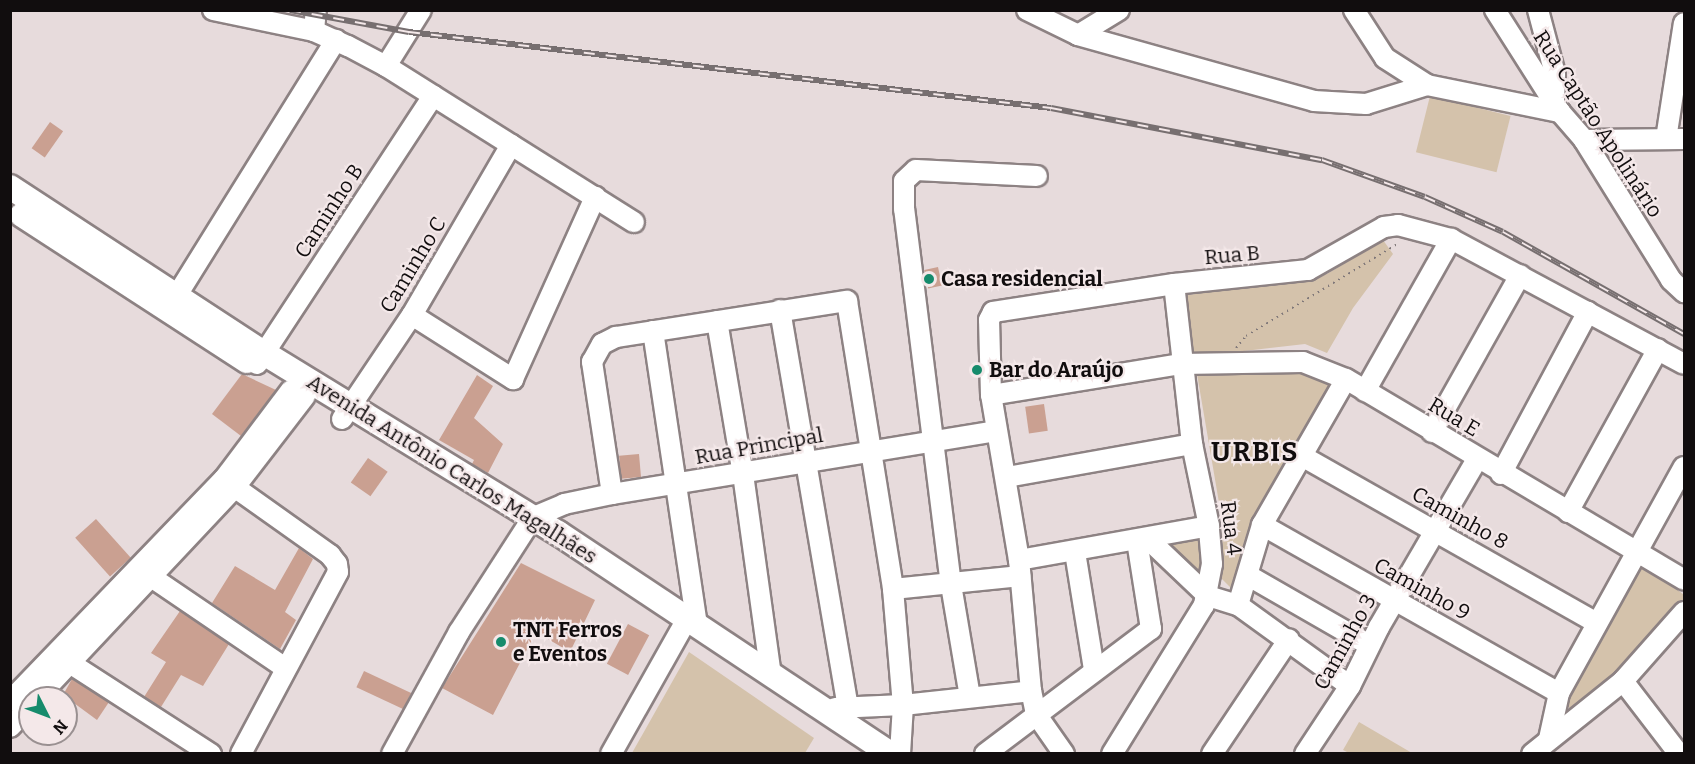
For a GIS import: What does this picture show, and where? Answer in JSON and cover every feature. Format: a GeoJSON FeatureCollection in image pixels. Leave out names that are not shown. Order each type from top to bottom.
{"type":"FeatureCollection","features":[{"type":"Feature","properties":{"kind":"main road","name":"Avenida Antônio Carlos Magalhães"},"geometry":{"type":"LineString","coordinates":[[10,188],[172,303]]}},
{"type":"Feature","properties":{"kind":"main road","name":"Avenida Antônio Carlos Magalhães"},"geometry":{"type":"LineString","coordinates":[[10,207],[172,303],[346,413],[530,523],[688,626],[771,675],[891,753]]}},
{"type":"Feature","properties":{"kind":"main road","name":"Avenida Antônio Carlos Magalhães"},"geometry":{"type":"LineString","coordinates":[[260,360],[298,393],[346,413]]}},
{"type":"Feature","properties":{"kind":"main road","name":"Avenida Antônio Carlos Magalhães"},"geometry":{"type":"LineString","coordinates":[[530,523],[558,533],[862,753]]}},
{"type":"Feature","properties":{"kind":"street"},"geometry":{"type":"LineString","coordinates":[[213,10],[251,15],[314,31],[336,40],[386,66],[634,222]]}},
{"type":"Feature","properties":{"kind":"street"},"geometry":{"type":"LineString","coordinates":[[314,31],[316,10]]}},
{"type":"Feature","properties":{"kind":"street"},"geometry":{"type":"LineString","coordinates":[[386,66],[421,10]]}},
{"type":"Feature","properties":{"kind":"street"},"geometry":{"type":"LineString","coordinates":[[1027,10],[1078,34],[1314,101],[1360,105],[1427,85]]}},
{"type":"Feature","properties":{"kind":"street"},"geometry":{"type":"LineString","coordinates":[[1078,34],[1119,10]]}},
{"type":"Feature","properties":{"kind":"street"},"geometry":{"type":"LineString","coordinates":[[1354,10],[1385,58],[1427,85],[1557,107],[1555,74],[1538,10]]}},
{"type":"Feature","properties":{"kind":"street","name":"Rua Captão Apolinário"},"geometry":{"type":"LineString","coordinates":[[1495,10],[1557,107],[1584,140],[1671,280],[1684,292]]}},
{"type":"Feature","properties":{"kind":"street"},"geometry":{"type":"LineString","coordinates":[[1584,140],[1675,139],[1684,23]]}},
{"type":"Feature","properties":{"kind":"street"},"geometry":{"type":"LineString","coordinates":[[172,303],[336,40]]}},
{"type":"Feature","properties":{"kind":"street","name":"Caminho B"},"geometry":{"type":"LineString","coordinates":[[260,360],[433,96]]}},
{"type":"Feature","properties":{"kind":"street","name":"Caminho C"},"geometry":{"type":"LineString","coordinates":[[346,413],[412,315],[511,145]]}},
{"type":"Feature","properties":{"kind":"street"},"geometry":{"type":"LineString","coordinates":[[970,697],[951,585],[936,440],[916,313],[904,209],[905,177],[916,170],[1037,176]]}},
{"type":"Feature","properties":{"kind":"street"},"geometry":{"type":"LineString","coordinates":[[412,315],[513,379],[595,197]]}},
{"type":"Feature","properties":{"kind":"street","name":"Rua B"},"geometry":{"type":"LineString","coordinates":[[1020,568],[1007,477],[995,431],[991,395],[989,320],[993,312],[1174,284],[1308,270],[1384,227],[1414,228],[1451,239],[1684,364]]}},
{"type":"Feature","properties":{"kind":"street"},"geometry":{"type":"LineString","coordinates":[[1365,391],[1451,239]]}},
{"type":"Feature","properties":{"kind":"street"},"geometry":{"type":"LineString","coordinates":[[1432,432],[1520,275]]}},
{"type":"Feature","properties":{"kind":"street","name":"Rua 4"},"geometry":{"type":"LineString","coordinates":[[1112,753],[1208,596],[1213,554],[1192,444],[1181,364],[1174,284]]}},
{"type":"Feature","properties":{"kind":"street"},"geometry":{"type":"LineString","coordinates":[[612,494],[593,355],[608,340],[780,310],[847,301],[892,589],[903,705],[900,753]]}},
{"type":"Feature","properties":{"kind":"street"},"geometry":{"type":"LineString","coordinates":[[780,310],[848,706]]}},
{"type":"Feature","properties":{"kind":"street"},"geometry":{"type":"LineString","coordinates":[[1501,474],[1588,312]]}},
{"type":"Feature","properties":{"kind":"street"},"geometry":{"type":"LineString","coordinates":[[717,321],[743,474],[771,675]]}},
{"type":"Feature","properties":{"kind":"street"},"geometry":{"type":"LineString","coordinates":[[611,753],[688,626],[677,485],[653,331]]}},
{"type":"Feature","properties":{"kind":"street"},"geometry":{"type":"LineString","coordinates":[[1568,512],[1658,349]]}},
{"type":"Feature","properties":{"kind":"street","name":"Rua E"},"geometry":{"type":"LineString","coordinates":[[991,395],[1181,364],[1226,365],[1276,360],[1303,362],[1346,380],[1501,474],[1684,580]]}},
{"type":"Feature","properties":{"kind":"street"},"geometry":{"type":"LineString","coordinates":[[1238,605],[1249,576],[1262,525],[1300,455],[1346,380]]}},
{"type":"Feature","properties":{"kind":"street"},"geometry":{"type":"LineString","coordinates":[[10,701],[62,658],[230,483],[298,393]]}},
{"type":"Feature","properties":{"kind":"street","name":"Rua Principal"},"geometry":{"type":"LineString","coordinates":[[530,523],[564,504],[612,494],[995,431]]}},
{"type":"Feature","properties":{"kind":"street"},"geometry":{"type":"LineString","coordinates":[[1007,477],[1192,444]]}},
{"type":"Feature","properties":{"kind":"street","name":"Caminho 8"},"geometry":{"type":"LineString","coordinates":[[1300,455],[1597,623]]}},
{"type":"Feature","properties":{"kind":"street","name":"Caminho 3"},"geometry":{"type":"LineString","coordinates":[[1305,753],[1350,686],[1369,645],[1477,459]]}},
{"type":"Feature","properties":{"kind":"street"},"geometry":{"type":"LineString","coordinates":[[1550,740],[1559,693],[1684,467]]}},
{"type":"Feature","properties":{"kind":"street"},"geometry":{"type":"LineString","coordinates":[[230,483],[330,555],[337,564],[338,572],[241,753]]}},
{"type":"Feature","properties":{"kind":"street"},"geometry":{"type":"LineString","coordinates":[[558,533],[564,504]]}},
{"type":"Feature","properties":{"kind":"street"},"geometry":{"type":"LineString","coordinates":[[392,753],[459,632],[530,523]]}},
{"type":"Feature","properties":{"kind":"street","name":"Caminho 9"},"geometry":{"type":"LineString","coordinates":[[1262,525],[1559,693]]}},
{"type":"Feature","properties":{"kind":"street"},"geometry":{"type":"LineString","coordinates":[[892,589],[951,585],[1075,552],[1209,526]]}},
{"type":"Feature","properties":{"kind":"street"},"geometry":{"type":"LineString","coordinates":[[1143,540],[1208,596],[1238,605],[1289,639],[1350,686]]}},
{"type":"Feature","properties":{"kind":"street"},"geometry":{"type":"LineString","coordinates":[[985,753],[1094,669],[1151,629],[1143,540]]}},
{"type":"Feature","properties":{"kind":"street"},"geometry":{"type":"LineString","coordinates":[[1075,552],[1094,669]]}},
{"type":"Feature","properties":{"kind":"street"},"geometry":{"type":"LineString","coordinates":[[1020,568],[1031,691],[1036,714],[1064,753]]}},
{"type":"Feature","properties":{"kind":"street"},"geometry":{"type":"LineString","coordinates":[[144,572],[285,668]]}},
{"type":"Feature","properties":{"kind":"street"},"geometry":{"type":"LineString","coordinates":[[1249,576],[1369,645]]}},
{"type":"Feature","properties":{"kind":"street"},"geometry":{"type":"LineString","coordinates":[[1532,753],[1623,681],[1684,612]]}},
{"type":"Feature","properties":{"kind":"street"},"geometry":{"type":"LineString","coordinates":[[1212,753],[1289,639]]}},
{"type":"Feature","properties":{"kind":"street"},"geometry":{"type":"LineString","coordinates":[[45,686],[62,658]]}},
{"type":"Feature","properties":{"kind":"street"},"geometry":{"type":"LineString","coordinates":[[62,658],[211,753]]}},
{"type":"Feature","properties":{"kind":"street"},"geometry":{"type":"LineString","coordinates":[[1623,681],[1682,753]]}},
{"type":"Feature","properties":{"kind":"street"},"geometry":{"type":"LineString","coordinates":[[824,710],[848,706],[903,705],[1031,691]]}},
{"type":"Feature","properties":{"kind":"path"},"geometry":{"type":"LineString","coordinates":[[1226,365],[1246,336],[1399,243],[1414,228]]}},
{"type":"Feature","properties":{"kind":"shaded area"},"geometry":{"type":"Polygon","coordinates":[[[1430,96],[1511,116],[1497,172],[1416,152],[1430,96]]]}},
{"type":"Feature","properties":{"kind":"shaded area"},"geometry":{"type":"Polygon","coordinates":[[[1383,240],[1393,254],[1353,308],[1327,353],[1305,344],[1193,357],[1182,296],[1327,274],[1383,240]]]}},
{"type":"Feature","properties":{"kind":"shaded area"},"geometry":{"type":"Polygon","coordinates":[[[1271,363],[1337,381],[1236,589],[1232,589],[1221,578],[1223,526],[1197,374],[1271,363]]]}},
{"type":"Feature","properties":{"kind":"shaded area"},"geometry":{"type":"Polygon","coordinates":[[[1215,531],[1209,583],[1165,543],[1215,531]]]}},
{"type":"Feature","properties":{"kind":"shaded area"},"geometry":{"type":"Polygon","coordinates":[[[1638,559],[1684,595],[1684,607],[1623,673],[1571,709],[1558,699],[1638,559]]]}},
{"type":"Feature","properties":{"kind":"shaded area"},"geometry":{"type":"Polygon","coordinates":[[[689,652],[814,738],[805,753],[632,753],[689,652]]]}},
{"type":"Feature","properties":{"kind":"shaded area"},"geometry":{"type":"Polygon","coordinates":[[[1359,722],[1412,753],[1349,753],[1343,750],[1359,722]]]}},
{"type":"Feature","properties":{"kind":"building"},"geometry":{"type":"Polygon","coordinates":[[[50,122],[63,131],[45,157],[32,148],[50,122]]]}},
{"type":"Feature","properties":{"kind":"building"},"geometry":{"type":"Polygon","coordinates":[[[938,267],[942,286],[928,288],[924,270],[938,267]]]}},
{"type":"Feature","properties":{"kind":"building"},"geometry":{"type":"Polygon","coordinates":[[[242,374],[276,390],[241,436],[212,414],[242,374]]]}},
{"type":"Feature","properties":{"kind":"building"},"geometry":{"type":"Polygon","coordinates":[[[477,375],[493,386],[474,418],[503,444],[488,473],[472,464],[474,460],[439,440],[477,375]]]}},
{"type":"Feature","properties":{"kind":"building"},"geometry":{"type":"Polygon","coordinates":[[[1044,404],[1048,431],[1029,433],[1025,407],[1044,404]]]}},
{"type":"Feature","properties":{"kind":"building"},"geometry":{"type":"Polygon","coordinates":[[[639,454],[641,477],[621,479],[619,456],[639,454]]]}},
{"type":"Feature","properties":{"kind":"building"},"geometry":{"type":"Polygon","coordinates":[[[368,458],[388,472],[370,496],[351,483],[368,458]]]}},
{"type":"Feature","properties":{"kind":"building"},"geometry":{"type":"Polygon","coordinates":[[[96,519],[131,558],[110,576],[75,538],[96,519]]]}},
{"type":"Feature","properties":{"kind":"building"},"geometry":{"type":"Polygon","coordinates":[[[299,548],[313,559],[285,612],[296,620],[280,649],[212,603],[235,566],[275,590],[299,548]]]}},
{"type":"Feature","properties":{"kind":"building","name":"TNT Ferros e Eventos"},"geometry":{"type":"Polygon","coordinates":[[[521,563],[595,600],[570,652],[536,632],[493,715],[442,688],[521,563]]]}},
{"type":"Feature","properties":{"kind":"building"},"geometry":{"type":"Polygon","coordinates":[[[180,611],[229,644],[203,686],[181,675],[161,707],[144,697],[166,662],[151,653],[180,611]]]}},
{"type":"Feature","properties":{"kind":"building"},"geometry":{"type":"Polygon","coordinates":[[[628,624],[649,635],[628,675],[607,664],[628,624]]]}},
{"type":"Feature","properties":{"kind":"building"},"geometry":{"type":"Polygon","coordinates":[[[364,671],[411,693],[404,709],[356,687],[364,671]]]}},
{"type":"Feature","properties":{"kind":"building"},"geometry":{"type":"Polygon","coordinates":[[[72,679],[109,702],[97,720],[78,706],[78,686],[68,686],[72,679]]]}},
{"type":"Feature","properties":{"kind":"railway"},"geometry":{"type":"LineString","coordinates":[[290,10],[409,32],[1051,108],[1322,160],[1425,197],[1503,232],[1684,334]]}},
{"type":"Feature","properties":{"kind":"place","name":"Casa residencial"},"geometry":{"type":"Point","coordinates":[929,279]}},
{"type":"Feature","properties":{"kind":"place","name":"Bar do Araújo"},"geometry":{"type":"Point","coordinates":[977,370]}},
{"type":"Feature","properties":{"kind":"place","name":"TNT Ferros e Eventos"},"geometry":{"type":"Point","coordinates":[501,642]}},
{"type":"Feature","properties":{"kind":"district","name":"URBIS"},"geometry":{"type":"Point","coordinates":[1255,453]}}]}
